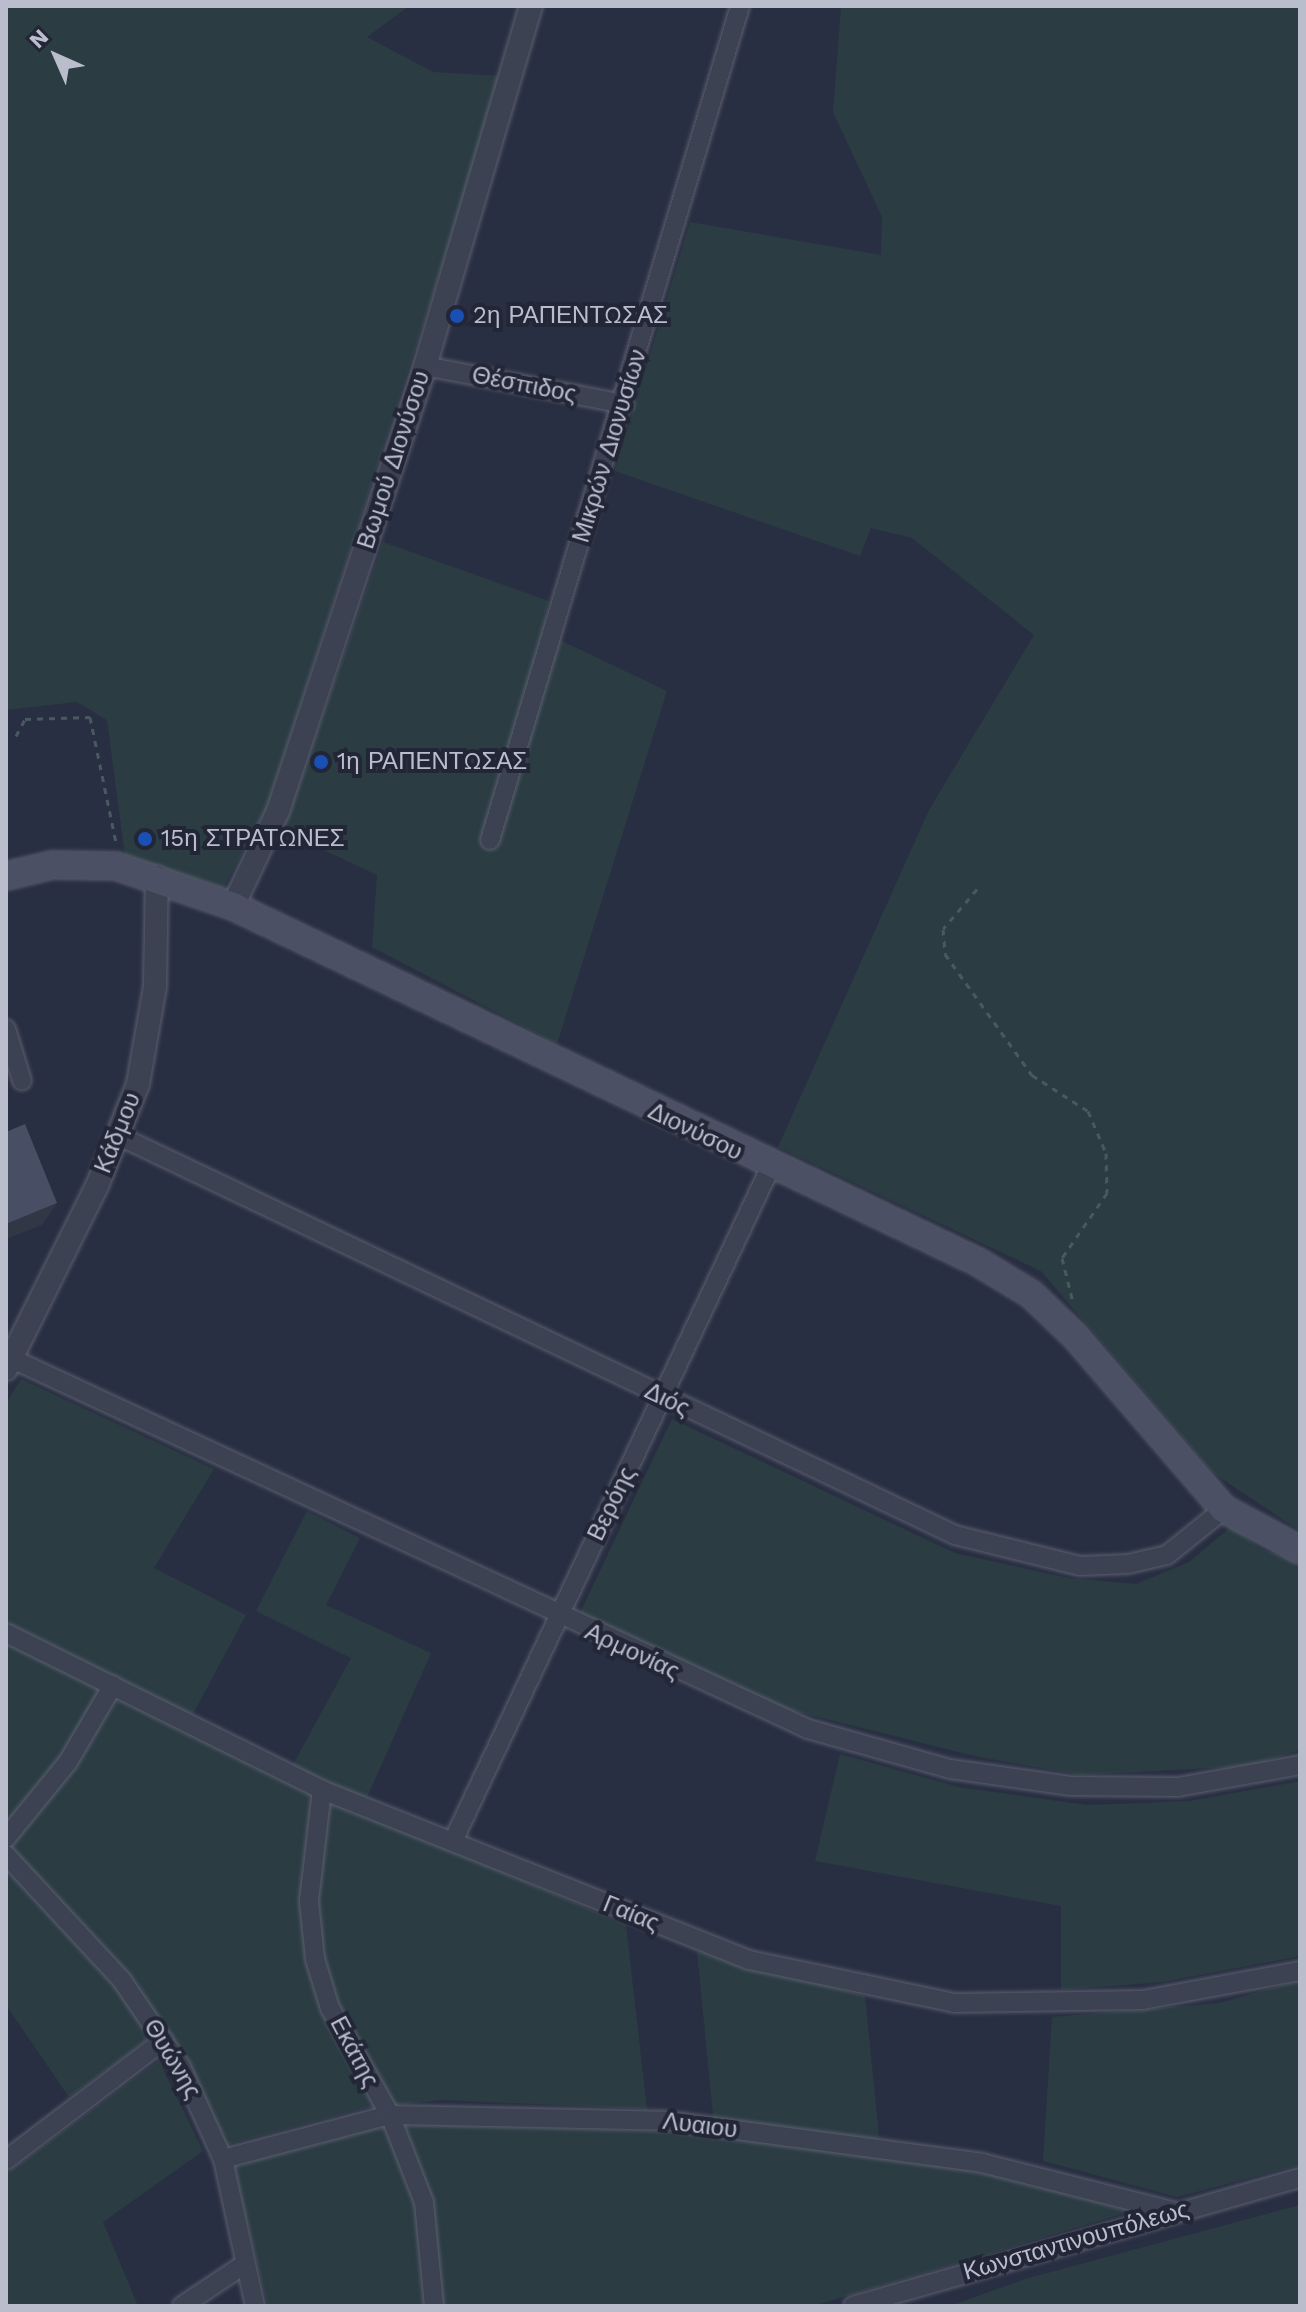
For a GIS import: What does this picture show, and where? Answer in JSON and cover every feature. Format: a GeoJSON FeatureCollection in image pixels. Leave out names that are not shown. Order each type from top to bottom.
{"type":"FeatureCollection","features":[{"type":"Feature","properties":{"kind":"main road","name":"Διονύσου"},"geometry":{"type":"LineString","coordinates":[[6,876],[52,865],[116,866],[157,877],[233,906],[770,1168],[978,1262],[1031,1294],[1090,1351],[1224,1509],[1300,1550]]}},
{"type":"Feature","properties":{"kind":"street","name":"Βωμού Διονύσου"},"geometry":{"type":"LineString","coordinates":[[233,906],[278,811],[425,366],[531,6]]}},
{"type":"Feature","properties":{"kind":"street","name":"Μικρών Διονυσίων"},"geometry":{"type":"LineString","coordinates":[[490,840],[624,404],[740,6]]}},
{"type":"Feature","properties":{"kind":"street","name":"Θέσπιδος"},"geometry":{"type":"LineString","coordinates":[[425,366],[624,404]]}},
{"type":"Feature","properties":{"kind":"street","name":"Κάδμου"},"geometry":{"type":"LineString","coordinates":[[8,1361],[119,1136],[149,1035],[157,877]]}},
{"type":"Feature","properties":{"kind":"street"},"geometry":{"type":"LineString","coordinates":[[6,1029],[22,1081]]}},
{"type":"Feature","properties":{"kind":"street","name":"Διός"},"geometry":{"type":"LineString","coordinates":[[119,1136],[955,1535],[1080,1566],[1167,1555],[1224,1509]]}},
{"type":"Feature","properties":{"kind":"street","name":"Βερόης"},"geometry":{"type":"LineString","coordinates":[[454,1839],[770,1168]]}},
{"type":"Feature","properties":{"kind":"street","name":"Αρμονίας"},"geometry":{"type":"LineString","coordinates":[[8,1361],[743,1704],[950,1769],[1071,1786],[1178,1787],[1300,1765]]}},
{"type":"Feature","properties":{"kind":"street","name":"Γαίας"},"geometry":{"type":"LineString","coordinates":[[6,1633],[322,1790],[454,1839],[749,1960],[954,2003],[1143,2000],[1300,1971]]}},
{"type":"Feature","properties":{"kind":"street"},"geometry":{"type":"LineString","coordinates":[[6,1838],[68,1762],[113,1685]]}},
{"type":"Feature","properties":{"kind":"street","name":"Εκάτης"},"geometry":{"type":"LineString","coordinates":[[322,1790],[309,1901],[315,1959],[352,2056],[390,2115],[424,2202],[434,2306]]}},
{"type":"Feature","properties":{"kind":"street","name":"Θυώνης"},"geometry":{"type":"LineString","coordinates":[[6,1855],[80,1930],[164,2040],[223,2159],[255,2306]]}},
{"type":"Feature","properties":{"kind":"street"},"geometry":{"type":"LineString","coordinates":[[6,2160],[164,2040]]}},
{"type":"Feature","properties":{"kind":"street","name":"Λυαιου"},"geometry":{"type":"LineString","coordinates":[[223,2159],[390,2115],[476,2111],[684,2123],[982,2163],[1175,2212]]}},
{"type":"Feature","properties":{"kind":"street","name":"Κωνσταντινουπόλεως"},"geometry":{"type":"LineString","coordinates":[[853,2306],[1300,2178]]}},
{"type":"Feature","properties":{"kind":"street"},"geometry":{"type":"LineString","coordinates":[[182,2306],[245,2264]]}},
{"type":"Feature","properties":{"kind":"path"},"geometry":{"type":"LineString","coordinates":[[16,736],[25,719],[90,717],[116,866]]}},
{"type":"Feature","properties":{"kind":"path"},"geometry":{"type":"LineString","coordinates":[[977,889],[943,929],[945,954],[1032,1075],[1088,1111],[1106,1153],[1107,1193],[1062,1258],[1074,1306]]}},
{"type":"Feature","properties":{"kind":"shaded area"},"geometry":{"type":"Polygon","coordinates":[[[6,6],[409,6],[367,37],[433,72],[503,76],[266,810],[221,892],[125,856],[107,720],[77,702],[6,710],[6,6]]]}},
{"type":"Feature","properties":{"kind":"shaded area"},"geometry":{"type":"Polygon","coordinates":[[[841,6],[1300,6],[1300,1531],[1213,1473],[1041,1271],[778,1147],[929,810],[1034,635],[912,538],[871,528],[860,556],[615,471],[690,222],[881,255],[882,217],[833,112],[841,6]]]}},
{"type":"Feature","properties":{"kind":"shaded area"},"geometry":{"type":"Polygon","coordinates":[[[383,542],[549,601],[543,632],[667,691],[557,1044],[372,947],[377,875],[283,831],[383,542]]]}},
{"type":"Feature","properties":{"kind":"shaded area"},"geometry":{"type":"Polygon","coordinates":[[[21,1379],[214,1469],[154,1568],[246,1615],[185,1729],[288,1774],[351,1658],[256,1611],[307,1511],[360,1538],[326,1605],[431,1653],[361,1811],[626,1925],[647,2109],[443,2100],[366,2108],[226,2145],[166,2026],[69,2097],[6,2005],[6,1404],[21,1379]]]}},
{"type":"Feature","properties":{"kind":"shaded area"},"geometry":{"type":"Polygon","coordinates":[[[672,1419],[955,1553],[1069,1578],[1136,1584],[1189,1562],[1232,1526],[1261,1549],[1300,1562],[1300,1750],[1250,1766],[1080,1775],[974,1756],[782,1708],[580,1613],[672,1419]]]}},
{"type":"Feature","properties":{"kind":"shaded area"},"geometry":{"type":"Polygon","coordinates":[[[840,1754],[959,1787],[1087,1805],[1189,1801],[1300,1781],[1300,1956],[1163,1982],[1061,1990],[1061,1906],[815,1861],[840,1754]]]}},
{"type":"Feature","properties":{"kind":"shaded area"},"geometry":{"type":"Polygon","coordinates":[[[697,1951],[865,1996],[881,2156],[995,2175],[1132,2211],[813,2306],[268,2306],[233,2167],[364,2127],[472,2117],[715,2136],[697,1951]]]}},
{"type":"Feature","properties":{"kind":"shaded area"},"geometry":{"type":"Polygon","coordinates":[[[1300,1980],[1300,2165],[1177,2197],[1043,2161],[1052,2017],[1219,2003],[1300,1980]]]}},
{"type":"Feature","properties":{"kind":"shaded area"},"geometry":{"type":"Polygon","coordinates":[[[159,2060],[203,2151],[103,2222],[138,2306],[6,2306],[6,2174],[159,2060]]]}},
{"type":"Feature","properties":{"kind":"shaded area"},"geometry":{"type":"Polygon","coordinates":[[[1300,2205],[1300,2306],[950,2306],[1025,2279],[1300,2205]]]}},
{"type":"Feature","properties":{"kind":"building"},"geometry":{"type":"Polygon","coordinates":[[[25,1124],[57,1203],[6,1224],[6,1132],[25,1124]]]}},
{"type":"Feature","properties":{"kind":"place","name":"2η ΡΑΠΕΝΤΩΣΑΣ"},"geometry":{"type":"Point","coordinates":[457,316]}},
{"type":"Feature","properties":{"kind":"place","name":"1η ΡΑΠΕΝΤΩΣΑΣ"},"geometry":{"type":"Point","coordinates":[321,762]}},
{"type":"Feature","properties":{"kind":"place","name":"15η ΣΤΡΑΤΩΝΕΣ"},"geometry":{"type":"Point","coordinates":[145,839]}}]}
